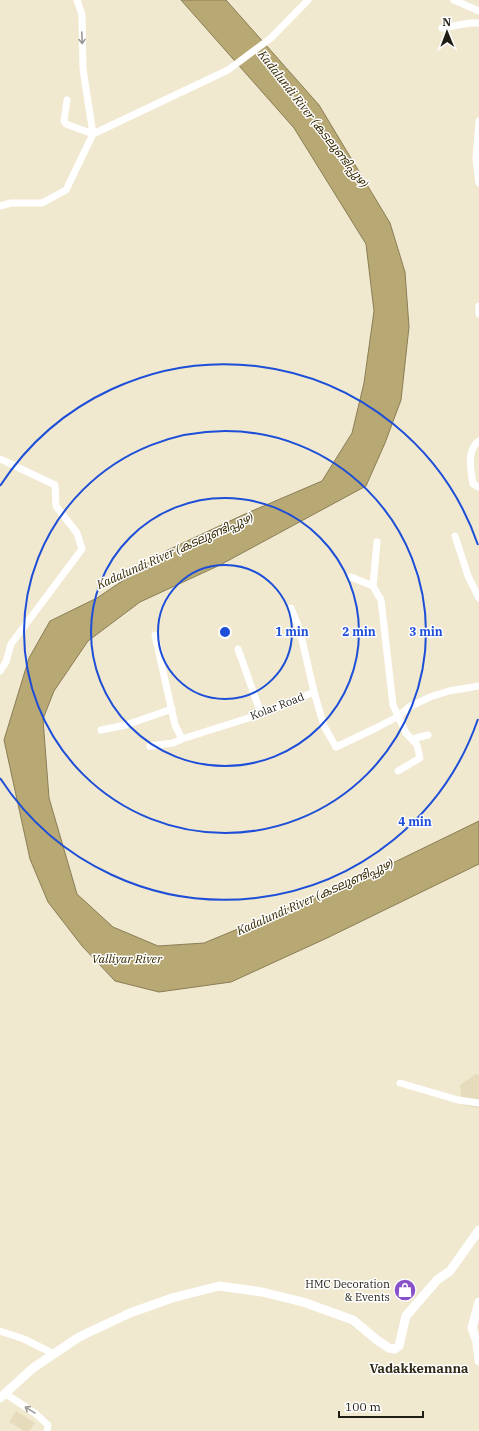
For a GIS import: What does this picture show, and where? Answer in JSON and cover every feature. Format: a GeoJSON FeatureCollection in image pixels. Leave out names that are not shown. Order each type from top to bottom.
{"type":"FeatureCollection","features":[{"type":"Feature","properties":{"kind":"main road"},"geometry":{"type":"LineString","coordinates":[[3,1396],[32,1368],[80,1338],[130,1313],[172,1298],[218,1286],[262,1292],[303,1302],[353,1320],[377,1340],[389,1348],[395,1349],[399,1346],[406,1316],[438,1280],[450,1270],[479,1230]]}},
{"type":"Feature","properties":{"kind":"main road"},"geometry":{"type":"LineString","coordinates":[[479,1302],[472,1328],[477,1342],[479,1361]]}},
{"type":"Feature","properties":{"kind":"street"},"geometry":{"type":"LineString","coordinates":[[0,206],[11,203],[42,203],[66,190],[93,134],[83,69],[82,15],[77,0]]}},
{"type":"Feature","properties":{"kind":"street"},"geometry":{"type":"LineString","coordinates":[[67,100],[64,121],[66,124],[93,134],[234,65],[268,40],[308,0]]}},
{"type":"Feature","properties":{"kind":"street"},"geometry":{"type":"LineString","coordinates":[[454,0],[479,11]]}},
{"type":"Feature","properties":{"kind":"street"},"geometry":{"type":"LineString","coordinates":[[442,28],[470,23],[479,23]]}},
{"type":"Feature","properties":{"kind":"street"},"geometry":{"type":"LineString","coordinates":[[479,121],[476,158],[479,183]]}},
{"type":"Feature","properties":{"kind":"street"},"geometry":{"type":"LineString","coordinates":[[479,306],[479,314]]}},
{"type":"Feature","properties":{"kind":"street"},"geometry":{"type":"LineString","coordinates":[[479,441],[472,449],[471,463],[473,484],[479,487]]}},
{"type":"Feature","properties":{"kind":"street"},"geometry":{"type":"LineString","coordinates":[[0,459],[55,485],[56,506],[77,533],[82,549],[12,644],[6,662],[0,671]]}},
{"type":"Feature","properties":{"kind":"street"},"geometry":{"type":"LineString","coordinates":[[455,536],[468,576],[479,598]]}},
{"type":"Feature","properties":{"kind":"street"},"geometry":{"type":"LineString","coordinates":[[377,542],[373,586],[381,600],[392,705],[399,716],[406,733],[417,745],[420,758],[398,771]]}},
{"type":"Feature","properties":{"kind":"street"},"geometry":{"type":"LineString","coordinates":[[351,577],[373,586]]}},
{"type":"Feature","properties":{"kind":"street"},"geometry":{"type":"LineString","coordinates":[[291,608],[300,631],[314,692]]}},
{"type":"Feature","properties":{"kind":"street"},"geometry":{"type":"LineString","coordinates":[[155,635],[175,725],[182,739]]}},
{"type":"Feature","properties":{"kind":"street"},"geometry":{"type":"LineString","coordinates":[[238,649],[261,714]]}},
{"type":"Feature","properties":{"kind":"street","name":"Kolar Road"},"geometry":{"type":"LineString","coordinates":[[150,746],[173,744],[182,739],[261,714],[314,692],[324,726],[336,747],[399,716],[409,707],[430,697],[449,691],[479,686]]}},
{"type":"Feature","properties":{"kind":"street"},"geometry":{"type":"LineString","coordinates":[[102,730],[126,725],[172,708]]}},
{"type":"Feature","properties":{"kind":"street"},"geometry":{"type":"LineString","coordinates":[[412,739],[428,735]]}},
{"type":"Feature","properties":{"kind":"street"},"geometry":{"type":"LineString","coordinates":[[400,1083],[458,1100],[479,1103]]}},
{"type":"Feature","properties":{"kind":"street"},"geometry":{"type":"LineString","coordinates":[[0,1331],[24,1339],[54,1354]]}},
{"type":"Feature","properties":{"kind":"street"},"geometry":{"type":"LineString","coordinates":[[3,1396],[36,1414],[48,1426],[47,1431]]}},
{"type":"Feature","properties":{"kind":"shaded area"},"geometry":{"type":"Polygon","coordinates":[[[476,1074],[479,1075],[479,1108],[462,1105],[460,1085],[476,1074]]]}},
{"type":"Feature","properties":{"kind":"shaded area"},"geometry":{"type":"Polygon","coordinates":[[[16,1411],[35,1423],[29,1431],[24,1431],[9,1422],[16,1411]]]}},
{"type":"Feature","properties":{"kind":"water","name":"Valliyar River"},"geometry":{"type":"Polygon","coordinates":[[[181,0],[226,0],[319,105],[390,223],[405,272],[409,327],[401,400],[385,443],[366,486],[220,565],[140,602],[88,641],[54,691],[43,719],[49,798],[77,894],[113,927],[158,946],[204,943],[366,876],[479,821],[479,864],[327,938],[231,982],[159,992],[115,981],[82,946],[48,902],[30,859],[4,740],[29,658],[50,621],[97,598],[168,550],[245,514],[322,481],[352,433],[364,383],[374,311],[366,244],[294,128],[181,0]]]}},
{"type":"Feature","properties":{"kind":"place","name":"HMC Decoration & Events"},"geometry":{"type":"Point","coordinates":[405,1290]}},
{"type":"Feature","properties":{"kind":"district","name":"Vadakkemanna"},"geometry":{"type":"Point","coordinates":[419,1368]}},
{"type":"Feature","properties":{"kind":"water label","name":"Kadalundi River (കടലുണ്ടിപ്പുഴ)"},"geometry":{"type":"Point","coordinates":[313,119]}},
{"type":"Feature","properties":{"kind":"water label","name":"Kadalundi River (കടലുണ്ടിപ്പുഴ)"},"geometry":{"type":"Point","coordinates":[175,551]}},
{"type":"Feature","properties":{"kind":"water label","name":"Kadalundi River (കടലുണ്ടിപ്പുഴ)"},"geometry":{"type":"Point","coordinates":[315,897]}}]}
